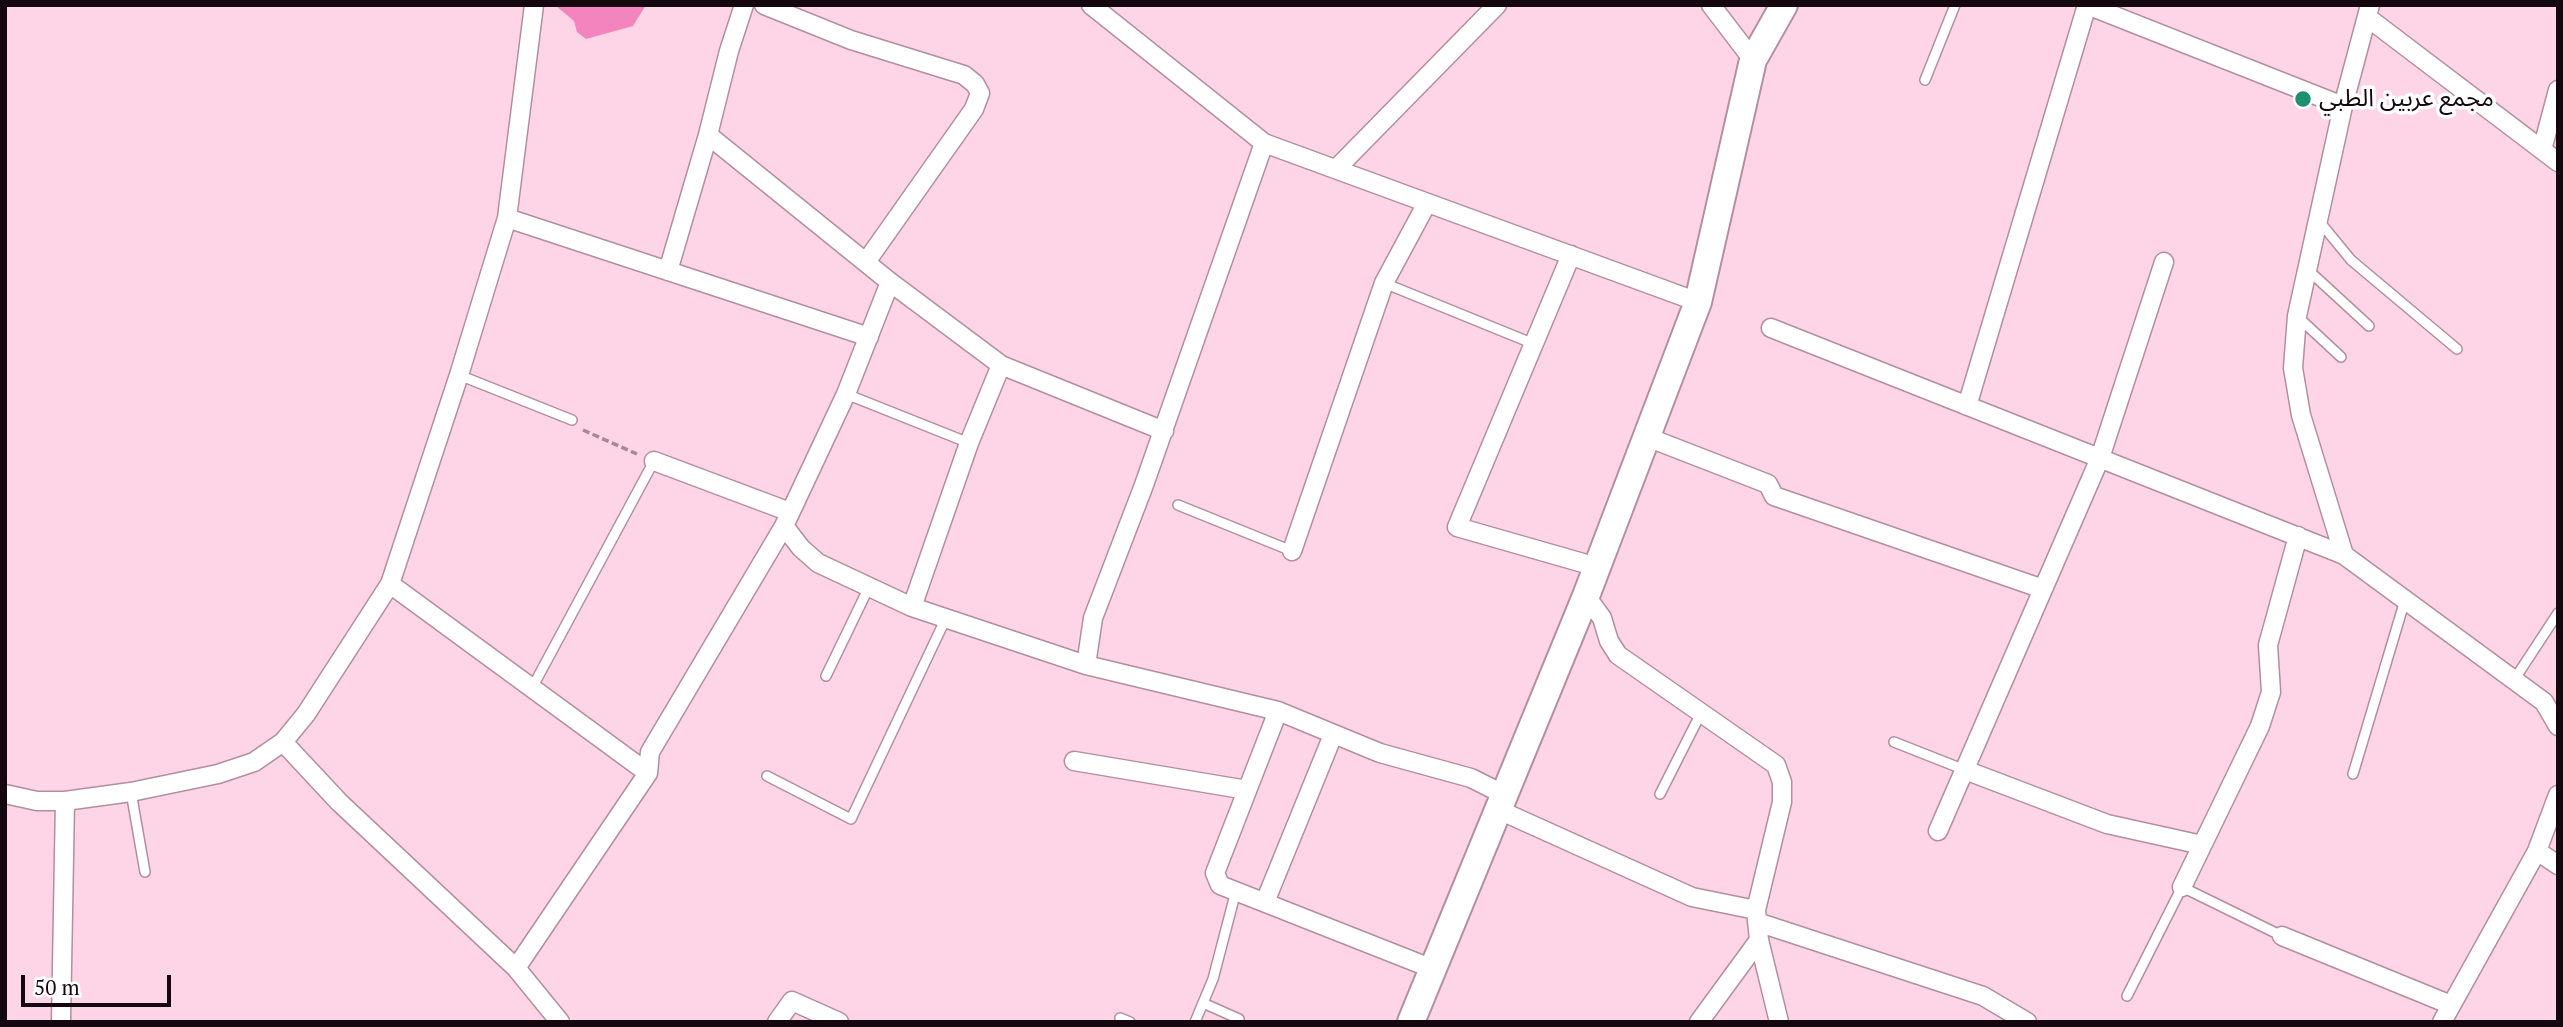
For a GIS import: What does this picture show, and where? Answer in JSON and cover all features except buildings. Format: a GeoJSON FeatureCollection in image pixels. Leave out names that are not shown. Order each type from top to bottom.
{"type":"FeatureCollection","features":[{"type":"Feature","properties":{"kind":"main road"},"geometry":{"type":"LineString","coordinates":[[1410,1022],[1586,596],[1698,302],[1753,60],[1784,5]]}},
{"type":"Feature","properties":{"kind":"street"},"geometry":{"type":"LineString","coordinates":[[5,794],[37,801],[65,801],[131,792],[218,775],[254,762],[283,742],[306,714],[390,584],[459,375],[507,218],[534,5]]}},
{"type":"Feature","properties":{"kind":"street"},"geometry":{"type":"LineString","coordinates":[[668,271],[744,5]]}},
{"type":"Feature","properties":{"kind":"street"},"geometry":{"type":"LineString","coordinates":[[764,5],[851,40],[964,75],[975,83],[980,93],[974,108],[866,262]]}},
{"type":"Feature","properties":{"kind":"street"},"geometry":{"type":"LineString","coordinates":[[1091,5],[1264,142],[1698,302]]}},
{"type":"Feature","properties":{"kind":"street"},"geometry":{"type":"LineString","coordinates":[[1336,169],[1497,5]]}},
{"type":"Feature","properties":{"kind":"street"},"geometry":{"type":"LineString","coordinates":[[1711,5],[1753,60]]}},
{"type":"Feature","properties":{"kind":"street"},"geometry":{"type":"LineString","coordinates":[[1967,406],[2093,6],[2343,106]]}},
{"type":"Feature","properties":{"kind":"street"},"geometry":{"type":"LineString","coordinates":[[2344,555],[2301,415],[2293,368],[2297,316],[2343,106],[2368,11],[2558,162]]}},
{"type":"Feature","properties":{"kind":"street"},"geometry":{"type":"LineString","coordinates":[[2542,150],[2558,90]]}},
{"type":"Feature","properties":{"kind":"street"},"geometry":{"type":"LineString","coordinates":[[708,135],[890,282],[1001,365],[1164,431]]}},
{"type":"Feature","properties":{"kind":"street"},"geometry":{"type":"LineString","coordinates":[[1086,665],[1093,618],[1164,431],[1264,142]]}},
{"type":"Feature","properties":{"kind":"street"},"geometry":{"type":"LineString","coordinates":[[1292,551],[1384,283],[1427,203]]}},
{"type":"Feature","properties":{"kind":"street"},"geometry":{"type":"LineString","coordinates":[[507,218],[869,337]]}},
{"type":"Feature","properties":{"kind":"street"},"geometry":{"type":"LineString","coordinates":[[1571,255],[1457,527],[1597,567]]}},
{"type":"Feature","properties":{"kind":"street"},"geometry":{"type":"LineString","coordinates":[[1938,831],[2099,458],[2164,262]]}},
{"type":"Feature","properties":{"kind":"street"},"geometry":{"type":"LineString","coordinates":[[516,968],[648,773],[650,752],[787,519],[846,394],[890,282]]}},
{"type":"Feature","properties":{"kind":"street"},"geometry":{"type":"LineString","coordinates":[[1771,328],[2344,555],[2544,702],[2558,726]]}},
{"type":"Feature","properties":{"kind":"street"},"geometry":{"type":"LineString","coordinates":[[912,607],[969,443],[1001,365]]}},
{"type":"Feature","properties":{"kind":"street"},"geometry":{"type":"LineString","coordinates":[[1647,437],[1768,484],[1774,496],[2043,589]]}},
{"type":"Feature","properties":{"kind":"street"},"geometry":{"type":"LineString","coordinates":[[654,461],[787,519],[801,548],[818,563],[912,607],[1086,665],[1278,711],[1380,753],[1471,778],[1502,803],[1692,897],[1758,924],[1983,996],[2027,1022]]}},
{"type":"Feature","properties":{"kind":"street"},"geometry":{"type":"LineString","coordinates":[[2182,887],[2260,726],[2271,692],[2268,645],[2298,536]]}},
{"type":"Feature","properties":{"kind":"street"},"geometry":{"type":"LineString","coordinates":[[390,584],[648,773]]}},
{"type":"Feature","properties":{"kind":"street"},"geometry":{"type":"LineString","coordinates":[[1586,596],[1602,618],[1609,642],[1618,654],[1776,765],[1782,782],[1782,802],[1758,924],[1699,1022]]}},
{"type":"Feature","properties":{"kind":"street"},"geometry":{"type":"LineString","coordinates":[[1278,711],[1215,873],[1220,885],[1433,969]]}},
{"type":"Feature","properties":{"kind":"street"},"geometry":{"type":"LineString","coordinates":[[1265,902],[1333,735]]}},
{"type":"Feature","properties":{"kind":"street"},"geometry":{"type":"LineString","coordinates":[[283,742],[339,802],[516,968],[560,1022]]}},
{"type":"Feature","properties":{"kind":"street"},"geometry":{"type":"LineString","coordinates":[[1074,761],[1248,790]]}},
{"type":"Feature","properties":{"kind":"street"},"geometry":{"type":"LineString","coordinates":[[1965,770],[2106,824],[2202,845]]}},
{"type":"Feature","properties":{"kind":"street"},"geometry":{"type":"LineString","coordinates":[[2442,1022],[2537,852],[2558,795]]}},
{"type":"Feature","properties":{"kind":"street"},"geometry":{"type":"LineString","coordinates":[[61,1022],[65,801]]}},
{"type":"Feature","properties":{"kind":"street"},"geometry":{"type":"LineString","coordinates":[[2537,852],[2558,865]]}},
{"type":"Feature","properties":{"kind":"street"},"geometry":{"type":"LineString","coordinates":[[1758,924],[1779,1022]]}},
{"type":"Feature","properties":{"kind":"street"},"geometry":{"type":"LineString","coordinates":[[2282,936],[2451,1005]]}},
{"type":"Feature","properties":{"kind":"street"},"geometry":{"type":"LineString","coordinates":[[777,1022],[792,1001],[839,1022]]}},
{"type":"Feature","properties":{"kind":"lane"},"geometry":{"type":"LineString","coordinates":[[1925,80],[1955,5]]}},
{"type":"Feature","properties":{"kind":"lane"},"geometry":{"type":"LineString","coordinates":[[2318,220],[2351,260],[2457,349]]}},
{"type":"Feature","properties":{"kind":"lane"},"geometry":{"type":"LineString","coordinates":[[2307,269],[2370,326]]}},
{"type":"Feature","properties":{"kind":"lane"},"geometry":{"type":"LineString","coordinates":[[1384,283],[1534,344]]}},
{"type":"Feature","properties":{"kind":"lane"},"geometry":{"type":"LineString","coordinates":[[2297,316],[2341,356]]}},
{"type":"Feature","properties":{"kind":"lane"},"geometry":{"type":"LineString","coordinates":[[459,375],[572,420]]}},
{"type":"Feature","properties":{"kind":"lane"},"geometry":{"type":"LineString","coordinates":[[846,394],[969,443]]}},
{"type":"Feature","properties":{"kind":"lane"},"geometry":{"type":"LineString","coordinates":[[532,688],[654,461]]}},
{"type":"Feature","properties":{"kind":"lane"},"geometry":{"type":"LineString","coordinates":[[1178,505],[1292,551]]}},
{"type":"Feature","properties":{"kind":"lane"},"geometry":{"type":"LineString","coordinates":[[825,676],[869,587]]}},
{"type":"Feature","properties":{"kind":"lane"},"geometry":{"type":"LineString","coordinates":[[2353,774],[2405,600]]}},
{"type":"Feature","properties":{"kind":"lane"},"geometry":{"type":"LineString","coordinates":[[2514,680],[2558,613]]}},
{"type":"Feature","properties":{"kind":"lane"},"geometry":{"type":"LineString","coordinates":[[767,776],[850,819],[946,618]]}},
{"type":"Feature","properties":{"kind":"lane"},"geometry":{"type":"LineString","coordinates":[[1660,794],[1701,713]]}},
{"type":"Feature","properties":{"kind":"lane"},"geometry":{"type":"LineString","coordinates":[[1894,742],[1965,770]]}},
{"type":"Feature","properties":{"kind":"lane"},"geometry":{"type":"LineString","coordinates":[[131,792],[145,872]]}},
{"type":"Feature","properties":{"kind":"lane"},"geometry":{"type":"LineString","coordinates":[[2127,996],[2182,887],[2282,936]]}},
{"type":"Feature","properties":{"kind":"lane"},"geometry":{"type":"LineString","coordinates":[[1195,1022],[1213,979],[1236,891]]}},
{"type":"Feature","properties":{"kind":"lane"},"geometry":{"type":"LineString","coordinates":[[1203,1003],[1239,1019]]}},
{"type":"Feature","properties":{"kind":"lane"},"geometry":{"type":"LineString","coordinates":[[1120,1018],[1130,1022]]}},
{"type":"Feature","properties":{"kind":"path"},"geometry":{"type":"LineString","coordinates":[[572,420],[574,426],[654,461]]}},
{"type":"Feature","properties":{"kind":"place","name":"مجمع عربين الطبي"},"geometry":{"type":"Point","coordinates":[2303,99]}}]}
